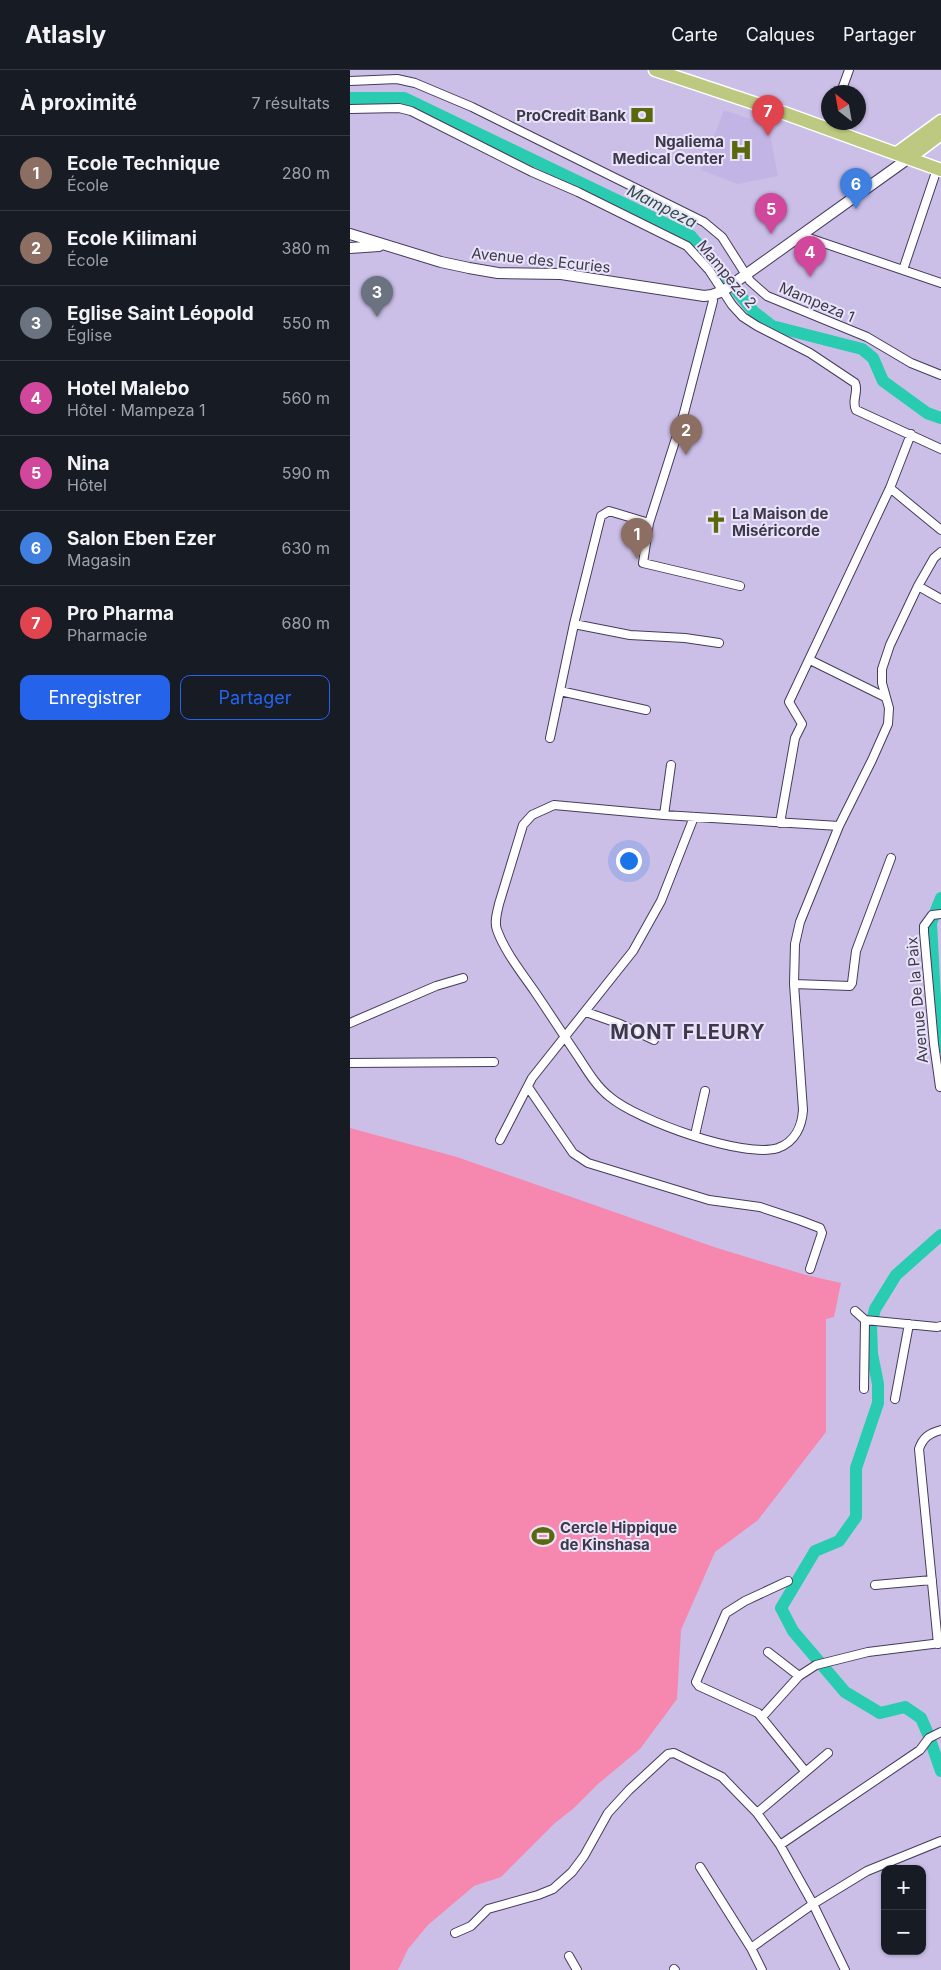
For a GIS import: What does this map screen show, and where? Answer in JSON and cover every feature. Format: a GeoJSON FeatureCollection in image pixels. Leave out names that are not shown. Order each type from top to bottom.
{"type":"FeatureCollection","features":[{"type":"Feature","properties":{"kind":"main road"},"geometry":{"type":"LineString","coordinates":[[655,70],[821,124]]}},
{"type":"Feature","properties":{"kind":"main road"},"geometry":{"type":"LineString","coordinates":[[903,156],[941,121]]}},
{"type":"Feature","properties":{"kind":"main road"},"geometry":{"type":"LineString","coordinates":[[838,130],[939,170]]}},
{"type":"Feature","properties":{"kind":"main road"},"geometry":{"type":"LineString","coordinates":[[903,156],[941,134]]}},
{"type":"Feature","properties":{"kind":"street"},"geometry":{"type":"LineString","coordinates":[[844,85],[849,70]]}},
{"type":"Feature","properties":{"kind":"street","name":"Mampeza 1"},"geometry":{"type":"LineString","coordinates":[[350,82],[407,80],[472,108],[704,222],[722,237],[744,275],[767,296],[867,337],[911,363],[941,375]]}},
{"type":"Feature","properties":{"kind":"street","name":"Mampeza 2"},"geometry":{"type":"LineString","coordinates":[[350,109],[399,108],[418,114],[532,172],[578,192],[686,246],[725,289],[732,305],[744,317],[757,326],[810,353],[853,381],[857,385],[853,404],[856,410],[941,449]]}},
{"type":"Feature","properties":{"kind":"street","name":"Avenue des Ecuries"},"geometry":{"type":"LineString","coordinates":[[350,234],[441,262],[498,272],[560,274],[704,296],[712,295],[725,289],[878,180],[903,156]]}},
{"type":"Feature","properties":{"kind":"street"},"geometry":{"type":"LineString","coordinates":[[903,270],[939,170]]}},
{"type":"Feature","properties":{"kind":"street"},"geometry":{"type":"LineString","coordinates":[[800,236],[941,283]]}},
{"type":"Feature","properties":{"kind":"street","name":"Avenue des Ecuries"},"geometry":{"type":"LineString","coordinates":[[350,248],[367,246],[391,247]]}},
{"type":"Feature","properties":{"kind":"street"},"geometry":{"type":"LineString","coordinates":[[712,295],[713,301],[684,414],[649,523],[643,563],[740,586]]}},
{"type":"Feature","properties":{"kind":"street"},"geometry":{"type":"LineString","coordinates":[[780,823],[795,738],[802,724],[789,702],[793,690],[810,660],[890,488],[911,434]]}},
{"type":"Feature","properties":{"kind":"street"},"geometry":{"type":"LineString","coordinates":[[890,488],[941,530]]}},
{"type":"Feature","properties":{"kind":"street"},"geometry":{"type":"LineString","coordinates":[[550,738],[574,624],[601,516],[609,511],[649,523]]}},
{"type":"Feature","properties":{"kind":"street"},"geometry":{"type":"LineString","coordinates":[[839,826],[664,815],[554,805],[532,815],[523,825],[499,904],[496,927],[515,960],[597,1084],[620,1105],[652,1121],[715,1142],[759,1150],[780,1148],[788,1143],[799,1131],[803,1110],[794,984],[795,944],[800,922],[839,826],[888,724],[888,708],[884,697],[882,669],[890,646],[918,586],[934,558],[941,552]]}},
{"type":"Feature","properties":{"kind":"street"},"geometry":{"type":"LineString","coordinates":[[918,586],[941,599]]}},
{"type":"Feature","properties":{"kind":"street"},"geometry":{"type":"LineString","coordinates":[[574,624],[630,635],[685,638],[719,643]]}},
{"type":"Feature","properties":{"kind":"street"},"geometry":{"type":"LineString","coordinates":[[810,660],[884,697]]}},
{"type":"Feature","properties":{"kind":"street"},"geometry":{"type":"LineString","coordinates":[[560,691],[646,710]]}},
{"type":"Feature","properties":{"kind":"street"},"geometry":{"type":"LineString","coordinates":[[664,815],[671,765]]}},
{"type":"Feature","properties":{"kind":"street"},"geometry":{"type":"LineString","coordinates":[[500,1140],[532,1078],[634,951],[661,900],[694,817]]}},
{"type":"Feature","properties":{"kind":"street"},"geometry":{"type":"LineString","coordinates":[[794,984],[847,987],[852,983],[856,951],[891,858]]}},
{"type":"Feature","properties":{"kind":"street","name":"Avenue De la Paix"},"geometry":{"type":"LineString","coordinates":[[938,914],[924,926],[924,938],[940,1087]]}},
{"type":"Feature","properties":{"kind":"street"},"geometry":{"type":"LineString","coordinates":[[350,1023],[446,982],[463,978]]}},
{"type":"Feature","properties":{"kind":"street"},"geometry":{"type":"LineString","coordinates":[[586,1012],[620,1024],[654,1040]]}},
{"type":"Feature","properties":{"kind":"street"},"geometry":{"type":"LineString","coordinates":[[350,1063],[494,1062]]}},
{"type":"Feature","properties":{"kind":"street"},"geometry":{"type":"LineString","coordinates":[[528,1087],[573,1153],[588,1164],[709,1200],[760,1207],[820,1228],[822,1233],[810,1269]]}},
{"type":"Feature","properties":{"kind":"street"},"geometry":{"type":"LineString","coordinates":[[695,1135],[705,1090]]}},
{"type":"Feature","properties":{"kind":"street"},"geometry":{"type":"LineString","coordinates":[[856,1312],[868,1320],[941,1326]]}},
{"type":"Feature","properties":{"kind":"street"},"geometry":{"type":"LineString","coordinates":[[864,1388],[868,1320]]}},
{"type":"Feature","properties":{"kind":"street"},"geometry":{"type":"LineString","coordinates":[[895,1399],[909,1324]]}},
{"type":"Feature","properties":{"kind":"street"},"geometry":{"type":"LineString","coordinates":[[762,1717],[799,1676],[825,1661],[868,1652],[940,1644],[919,1449],[926,1437],[932,1432],[941,1430]]}},
{"type":"Feature","properties":{"kind":"street"},"geometry":{"type":"LineString","coordinates":[[875,1585],[932,1580]]}},
{"type":"Feature","properties":{"kind":"street"},"geometry":{"type":"LineString","coordinates":[[788,1581],[728,1610],[696,1681],[700,1686],[753,1710],[762,1717],[805,1772]]}},
{"type":"Feature","properties":{"kind":"street"},"geometry":{"type":"LineString","coordinates":[[768,1652],[799,1676]]}},
{"type":"Feature","properties":{"kind":"street"},"geometry":{"type":"LineString","coordinates":[[780,1845],[925,1745],[929,1738],[939,1733]]}},
{"type":"Feature","properties":{"kind":"street"},"geometry":{"type":"LineString","coordinates":[[455,1933],[471,1926],[488,1909],[553,1889],[572,1872],[584,1856],[608,1813],[670,1753],[676,1754],[722,1777],[757,1813],[780,1845],[813,1904],[845,1970]]}},
{"type":"Feature","properties":{"kind":"street"},"geometry":{"type":"LineString","coordinates":[[757,1813],[828,1753]]}},
{"type":"Feature","properties":{"kind":"street"},"geometry":{"type":"LineString","coordinates":[[751,1948],[813,1904],[872,1868],[941,1840]]}},
{"type":"Feature","properties":{"kind":"street"},"geometry":{"type":"LineString","coordinates":[[700,1867],[751,1948],[762,1970]]}},
{"type":"Feature","properties":{"kind":"street"},"geometry":{"type":"LineString","coordinates":[[569,1956],[577,1970]]}},
{"type":"Feature","properties":{"kind":"shaded area","name":"Ngaliema Medical Center"},"geometry":{"type":"Polygon","coordinates":[[[724,110],[765,124],[768,123],[771,129],[769,130],[778,176],[738,184],[701,170],[724,110]]]}},
{"type":"Feature","properties":{"kind":"shaded area","name":"Cercle Hippique de Kinshasa"},"geometry":{"type":"Polygon","coordinates":[[[350,1128],[457,1157],[717,1248],[806,1275],[841,1283],[834,1317],[826,1319],[826,1432],[758,1520],[715,1552],[681,1630],[677,1699],[640,1749],[555,1823],[501,1877],[474,1886],[428,1925],[408,1949],[398,1970],[350,1970],[350,1128]]]}},
{"type":"Feature","properties":{"kind":"waterway","name":"Mampeza"},"geometry":{"type":"LineString","coordinates":[[350,98],[404,98],[691,236],[754,312],[772,326],[862,349],[873,358],[883,381],[927,413],[941,418]]}},
{"type":"Feature","properties":{"kind":"waterway"},"geometry":{"type":"LineString","coordinates":[[941,898],[931,923],[936,1018],[941,1047]]}},
{"type":"Feature","properties":{"kind":"waterway"},"geometry":{"type":"LineString","coordinates":[[941,1235],[896,1275],[875,1309],[871,1325],[872,1354],[878,1384],[878,1403],[856,1468],[856,1517],[839,1541],[815,1551],[781,1608],[793,1631],[845,1692],[880,1713],[905,1707],[921,1718],[941,1771]]}},
{"type":"Feature","properties":{"kind":"place","name":"ProCredit Bank"},"geometry":{"type":"Point","coordinates":[642,115]}},
{"type":"Feature","properties":{"kind":"place","name":"Pro Pharma"},"geometry":{"type":"Point","coordinates":[768,136]}},
{"type":"Feature","properties":{"kind":"place","name":"Ngaliema Medical Center"},"geometry":{"type":"Point","coordinates":[741,150]}},
{"type":"Feature","properties":{"kind":"place","name":"Salon Eben Ezer"},"geometry":{"type":"Point","coordinates":[856,209]}},
{"type":"Feature","properties":{"kind":"place","name":"Nina"},"geometry":{"type":"Point","coordinates":[771,234]}},
{"type":"Feature","properties":{"kind":"place","name":"Hotel Malebo"},"geometry":{"type":"Point","coordinates":[810,277]}},
{"type":"Feature","properties":{"kind":"place","name":"Eglise Saint Léopold"},"geometry":{"type":"Point","coordinates":[377,317]}},
{"type":"Feature","properties":{"kind":"place","name":"Ecole Kilimani"},"geometry":{"type":"Point","coordinates":[686,455]}},
{"type":"Feature","properties":{"kind":"place","name":"La Maison de Miséricorde"},"geometry":{"type":"Point","coordinates":[716,522]}},
{"type":"Feature","properties":{"kind":"place","name":"Ecole Technique"},"geometry":{"type":"Point","coordinates":[637,559]}},
{"type":"Feature","properties":{"kind":"place","name":"Cercle Hippique de Kinshasa"},"geometry":{"type":"Point","coordinates":[543,1536]}},
{"type":"Feature","properties":{"kind":"district","name":"MONT FLEURY"},"geometry":{"type":"Point","coordinates":[688,1032]}}]}
